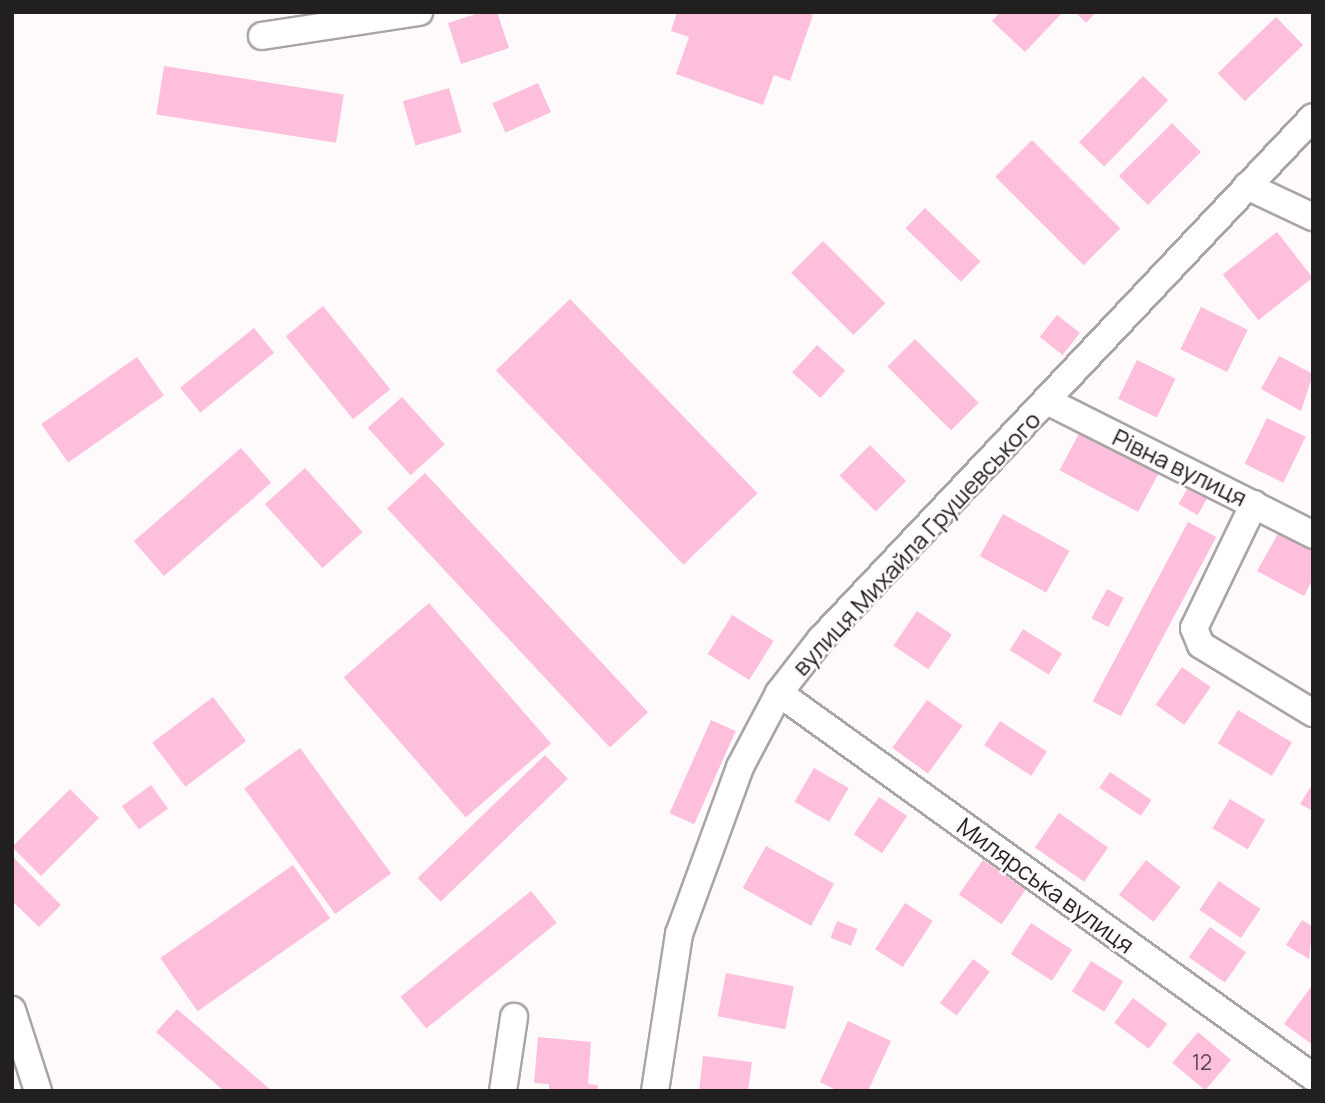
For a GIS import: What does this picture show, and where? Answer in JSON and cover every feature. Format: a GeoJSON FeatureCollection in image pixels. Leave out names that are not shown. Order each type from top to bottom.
{"type":"FeatureCollection","features":[{"type":"Feature","properties":{"kind":"street"},"geometry":{"type":"LineString","coordinates":[[262,36],[419,12]]}},
{"type":"Feature","properties":{"kind":"street","name":"вулиця Михайла Грушевського"},"geometry":{"type":"LineString","coordinates":[[655,1091],[680,934],[740,767],[779,694],[821,639],[1313,117]]}},
{"type":"Feature","properties":{"kind":"street"},"geometry":{"type":"LineString","coordinates":[[1247,186],[1313,217]]}},
{"type":"Feature","properties":{"kind":"street","name":"Рівна вулиця"},"geometry":{"type":"LineString","coordinates":[[1047,401],[1313,535]]}},
{"type":"Feature","properties":{"kind":"street"},"geometry":{"type":"LineString","coordinates":[[1254,504],[1194,628],[1201,645],[1313,713]]}},
{"type":"Feature","properties":{"kind":"street","name":"Милярська вулиця"},"geometry":{"type":"LineString","coordinates":[[779,694],[1313,1077]]}},
{"type":"Feature","properties":{"kind":"street"},"geometry":{"type":"LineString","coordinates":[[12,1010],[38,1091]]}},
{"type":"Feature","properties":{"kind":"street"},"geometry":{"type":"LineString","coordinates":[[503,1091],[514,1017]]}},
{"type":"Feature","properties":{"kind":"building"},"geometry":{"type":"Polygon","coordinates":[[[482,12],[497,12],[509,48],[461,64],[448,23],[482,12]]]}},
{"type":"Feature","properties":{"kind":"building"},"geometry":{"type":"Polygon","coordinates":[[[677,12],[806,12],[813,15],[790,81],[774,75],[763,105],[676,74],[689,37],[671,31],[677,12]]]}},
{"type":"Feature","properties":{"kind":"building"},"geometry":{"type":"Polygon","coordinates":[[[1000,12],[1063,12],[1025,52],[992,21],[1000,12]]]}},
{"type":"Feature","properties":{"kind":"building"},"geometry":{"type":"Polygon","coordinates":[[[1075,12],[1096,12],[1086,23],[1075,12]]]}},
{"type":"Feature","properties":{"kind":"building"},"geometry":{"type":"Polygon","coordinates":[[[1276,17],[1303,45],[1245,101],[1218,73],[1276,17]]]}},
{"type":"Feature","properties":{"kind":"building"},"geometry":{"type":"Polygon","coordinates":[[[164,66],[344,94],[336,143],[156,114],[164,66]]]}},
{"type":"Feature","properties":{"kind":"building"},"geometry":{"type":"Polygon","coordinates":[[[1143,76],[1168,100],[1104,166],[1079,142],[1143,76]]]}},
{"type":"Feature","properties":{"kind":"building"},"geometry":{"type":"Polygon","coordinates":[[[538,83],[551,112],[505,133],[492,103],[538,83]]]}},
{"type":"Feature","properties":{"kind":"building"},"geometry":{"type":"Polygon","coordinates":[[[449,88],[462,132],[416,145],[403,101],[449,88]]]}},
{"type":"Feature","properties":{"kind":"building"},"geometry":{"type":"Polygon","coordinates":[[[1172,123],[1201,152],[1148,205],[1119,176],[1172,123]]]}},
{"type":"Feature","properties":{"kind":"building"},"geometry":{"type":"Polygon","coordinates":[[[1032,140],[1120,228],[1084,265],[995,177],[1032,140]]]}},
{"type":"Feature","properties":{"kind":"building"},"geometry":{"type":"Polygon","coordinates":[[[925,208],[980,261],[961,282],[906,228],[925,208]]]}},
{"type":"Feature","properties":{"kind":"building"},"geometry":{"type":"Polygon","coordinates":[[[1277,232],[1313,278],[1258,320],[1223,274],[1277,232]]]}},
{"type":"Feature","properties":{"kind":"building"},"geometry":{"type":"Polygon","coordinates":[[[823,241],[885,303],[853,335],[791,273],[823,241]]]}},
{"type":"Feature","properties":{"kind":"building"},"geometry":{"type":"Polygon","coordinates":[[[570,299],[758,493],[683,565],[496,371],[570,299]]]}},
{"type":"Feature","properties":{"kind":"building"},"geometry":{"type":"Polygon","coordinates":[[[323,306],[390,389],[353,419],[286,336],[323,306]]]}},
{"type":"Feature","properties":{"kind":"building"},"geometry":{"type":"Polygon","coordinates":[[[1201,307],[1248,330],[1227,372],[1180,349],[1201,307]]]}},
{"type":"Feature","properties":{"kind":"building"},"geometry":{"type":"Polygon","coordinates":[[[1057,315],[1080,333],[1063,355],[1040,337],[1057,315]]]}},
{"type":"Feature","properties":{"kind":"building"},"geometry":{"type":"Polygon","coordinates":[[[254,328],[274,353],[200,413],[180,388],[254,328]]]}},
{"type":"Feature","properties":{"kind":"building"},"geometry":{"type":"Polygon","coordinates":[[[915,339],[979,403],[951,430],[887,367],[915,339]]]}},
{"type":"Feature","properties":{"kind":"building"},"geometry":{"type":"Polygon","coordinates":[[[817,345],[845,370],[820,398],[792,372],[817,345]]]}},
{"type":"Feature","properties":{"kind":"building"},"geometry":{"type":"Polygon","coordinates":[[[1279,356],[1313,374],[1301,411],[1261,389],[1279,356]]]}},
{"type":"Feature","properties":{"kind":"building"},"geometry":{"type":"Polygon","coordinates":[[[137,357],[164,396],[68,463],[41,424],[137,357]]]}},
{"type":"Feature","properties":{"kind":"building"},"geometry":{"type":"Polygon","coordinates":[[[1137,360],[1176,379],[1157,417],[1118,399],[1137,360]]]}},
{"type":"Feature","properties":{"kind":"building"},"geometry":{"type":"Polygon","coordinates":[[[402,397],[445,445],[411,475],[368,428],[402,397]]]}},
{"type":"Feature","properties":{"kind":"building"},"geometry":{"type":"Polygon","coordinates":[[[1267,418],[1306,437],[1283,483],[1245,464],[1267,418]]]}},
{"type":"Feature","properties":{"kind":"building"},"geometry":{"type":"Polygon","coordinates":[[[1083,426],[1162,468],[1138,512],[1060,470],[1083,426]]]}},
{"type":"Feature","properties":{"kind":"building"},"geometry":{"type":"Polygon","coordinates":[[[870,445],[906,481],[876,511],[840,475],[870,445]]]}},
{"type":"Feature","properties":{"kind":"building"},"geometry":{"type":"Polygon","coordinates":[[[241,448],[271,483],[164,576],[134,541],[241,448]]]}},
{"type":"Feature","properties":{"kind":"building"},"geometry":{"type":"Polygon","coordinates":[[[305,468],[363,532],[322,568],[265,504],[305,468]]]}},
{"type":"Feature","properties":{"kind":"building"},"geometry":{"type":"Polygon","coordinates":[[[425,473],[648,712],[610,748],[387,508],[425,473]]]}},
{"type":"Feature","properties":{"kind":"building"},"geometry":{"type":"Polygon","coordinates":[[[1193,479],[1212,490],[1198,515],[1178,504],[1193,479]]]}},
{"type":"Feature","properties":{"kind":"building"},"geometry":{"type":"Polygon","coordinates":[[[1003,514],[1069,551],[1046,593],[980,556],[1003,514]]]}},
{"type":"Feature","properties":{"kind":"building"},"geometry":{"type":"Polygon","coordinates":[[[1188,522],[1216,537],[1121,716],[1093,701],[1188,522]]]}},
{"type":"Feature","properties":{"kind":"building"},"geometry":{"type":"Polygon","coordinates":[[[1279,532],[1313,551],[1313,579],[1304,596],[1257,571],[1279,532]]]}},
{"type":"Feature","properties":{"kind":"building"},"geometry":{"type":"Polygon","coordinates":[[[1107,589],[1124,598],[1108,627],[1092,618],[1107,589]]]}},
{"type":"Feature","properties":{"kind":"building"},"geometry":{"type":"Polygon","coordinates":[[[429,603],[551,743],[466,818],[344,677],[429,603]]]}},
{"type":"Feature","properties":{"kind":"building"},"geometry":{"type":"Polygon","coordinates":[[[917,611],[952,634],[928,669],[894,646],[917,611]]]}},
{"type":"Feature","properties":{"kind":"building"},"geometry":{"type":"Polygon","coordinates":[[[732,615],[774,641],[749,680],[708,654],[732,615]]]}},
{"type":"Feature","properties":{"kind":"building"},"geometry":{"type":"Polygon","coordinates":[[[1023,629],[1062,653],[1049,675],[1010,650],[1023,629]]]}},
{"type":"Feature","properties":{"kind":"building"},"geometry":{"type":"Polygon","coordinates":[[[1182,667],[1211,687],[1184,725],[1156,705],[1182,667]]]}},
{"type":"Feature","properties":{"kind":"building"},"geometry":{"type":"Polygon","coordinates":[[[213,697],[246,741],[185,787],[152,743],[213,697]]]}},
{"type":"Feature","properties":{"kind":"building"},"geometry":{"type":"Polygon","coordinates":[[[927,700],[963,726],[928,774],[892,748],[927,700]]]}},
{"type":"Feature","properties":{"kind":"building"},"geometry":{"type":"Polygon","coordinates":[[[1238,710],[1292,742],[1272,776],[1218,743],[1238,710]]]}},
{"type":"Feature","properties":{"kind":"building"},"geometry":{"type":"Polygon","coordinates":[[[711,720],[736,731],[694,824],[670,813],[711,720]]]}},
{"type":"Feature","properties":{"kind":"building"},"geometry":{"type":"Polygon","coordinates":[[[1000,721],[1047,751],[1031,776],[984,745],[1000,721]]]}},
{"type":"Feature","properties":{"kind":"building"},"geometry":{"type":"Polygon","coordinates":[[[300,748],[391,873],[335,914],[244,789],[300,748]]]}},
{"type":"Feature","properties":{"kind":"building"},"geometry":{"type":"Polygon","coordinates":[[[545,755],[568,779],[441,902],[418,878],[545,755]]]}},
{"type":"Feature","properties":{"kind":"building"},"geometry":{"type":"Polygon","coordinates":[[[814,768],[849,788],[829,822],[794,802],[814,768]]]}},
{"type":"Feature","properties":{"kind":"building"},"geometry":{"type":"Polygon","coordinates":[[[1110,772],[1151,800],[1141,816],[1099,788],[1110,772]]]}},
{"type":"Feature","properties":{"kind":"building"},"geometry":{"type":"Polygon","coordinates":[[[1313,783],[1313,811],[1300,804],[1313,783]]]}},
{"type":"Feature","properties":{"kind":"building"},"geometry":{"type":"Polygon","coordinates":[[[151,785],[168,808],[139,830],[122,806],[151,785]]]}},
{"type":"Feature","properties":{"kind":"building"},"geometry":{"type":"Polygon","coordinates":[[[70,789],[99,818],[41,876],[12,847],[70,789]]]}},
{"type":"Feature","properties":{"kind":"building"},"geometry":{"type":"Polygon","coordinates":[[[879,797],[907,816],[882,853],[854,834],[879,797]]]}},
{"type":"Feature","properties":{"kind":"building"},"geometry":{"type":"Polygon","coordinates":[[[1230,799],[1265,820],[1248,849],[1212,828],[1230,799]]]}},
{"type":"Feature","properties":{"kind":"building"},"geometry":{"type":"Polygon","coordinates":[[[1059,813],[1108,847],[1084,882],[1035,847],[1059,813]]]}},
{"type":"Feature","properties":{"kind":"building"},"geometry":{"type":"Polygon","coordinates":[[[766,846],[834,884],[811,926],[743,888],[766,846]]]}},
{"type":"Feature","properties":{"kind":"building"},"geometry":{"type":"Polygon","coordinates":[[[12,856],[61,905],[39,927],[12,901],[12,856]]]}},
{"type":"Feature","properties":{"kind":"building"},"geometry":{"type":"Polygon","coordinates":[[[983,860],[1026,890],[1002,924],[959,894],[983,860]]]}},
{"type":"Feature","properties":{"kind":"building"},"geometry":{"type":"Polygon","coordinates":[[[1146,860],[1181,887],[1154,922],[1119,895],[1146,860]]]}},
{"type":"Feature","properties":{"kind":"building"},"geometry":{"type":"Polygon","coordinates":[[[293,865],[330,918],[198,1011],[160,958],[293,865]]]}},
{"type":"Feature","properties":{"kind":"building"},"geometry":{"type":"Polygon","coordinates":[[[1219,881],[1260,909],[1241,938],[1199,910],[1219,881]]]}},
{"type":"Feature","properties":{"kind":"building"},"geometry":{"type":"Polygon","coordinates":[[[531,891],[557,923],[426,1029],[400,997],[531,891]]]}},
{"type":"Feature","properties":{"kind":"building"},"geometry":{"type":"Polygon","coordinates":[[[905,903],[933,921],[903,967],[875,949],[905,903]]]}},
{"type":"Feature","properties":{"kind":"building"},"geometry":{"type":"Polygon","coordinates":[[[1302,920],[1313,927],[1309,959],[1286,945],[1302,920]]]}},
{"type":"Feature","properties":{"kind":"building"},"geometry":{"type":"Polygon","coordinates":[[[837,921],[858,929],[851,946],[831,938],[837,921]]]}},
{"type":"Feature","properties":{"kind":"building"},"geometry":{"type":"Polygon","coordinates":[[[1031,923],[1072,950],[1052,981],[1011,954],[1031,923]]]}},
{"type":"Feature","properties":{"kind":"building"},"geometry":{"type":"Polygon","coordinates":[[[1210,927],[1246,952],[1225,983],[1189,957],[1210,927]]]}},
{"type":"Feature","properties":{"kind":"building"},"geometry":{"type":"Polygon","coordinates":[[[973,959],[990,972],[957,1016],[940,1003],[973,959]]]}},
{"type":"Feature","properties":{"kind":"building"},"geometry":{"type":"Polygon","coordinates":[[[1091,961],[1123,981],[1104,1012],[1072,992],[1091,961]]]}},
{"type":"Feature","properties":{"kind":"building"},"geometry":{"type":"Polygon","coordinates":[[[726,973],[794,986],[785,1029],[718,1016],[726,973]]]}},
{"type":"Feature","properties":{"kind":"building"},"geometry":{"type":"Polygon","coordinates":[[[1313,984],[1313,1045],[1284,1024],[1313,984]]]}},
{"type":"Feature","properties":{"kind":"building"},"geometry":{"type":"Polygon","coordinates":[[[1133,998],[1167,1024],[1149,1049],[1114,1023],[1133,998]]]}},
{"type":"Feature","properties":{"kind":"building"},"geometry":{"type":"Polygon","coordinates":[[[177,1009],[272,1091],[224,1091],[156,1032],[177,1009]]]}},
{"type":"Feature","properties":{"kind":"building"},"geometry":{"type":"Polygon","coordinates":[[[848,1021],[891,1041],[868,1091],[838,1091],[820,1082],[848,1021]]]}},
{"type":"Feature","properties":{"kind":"building"},"geometry":{"type":"Polygon","coordinates":[[[1198,1032],[1231,1060],[1205,1090],[1172,1063],[1198,1032]]]}},
{"type":"Feature","properties":{"kind":"building"},"geometry":{"type":"Polygon","coordinates":[[[538,1037],[591,1042],[588,1084],[598,1085],[597,1091],[549,1091],[549,1084],[534,1083],[538,1037]]]}},
{"type":"Feature","properties":{"kind":"building"},"geometry":{"type":"Polygon","coordinates":[[[703,1056],[752,1062],[748,1091],[699,1091],[703,1056]]]}}]}
